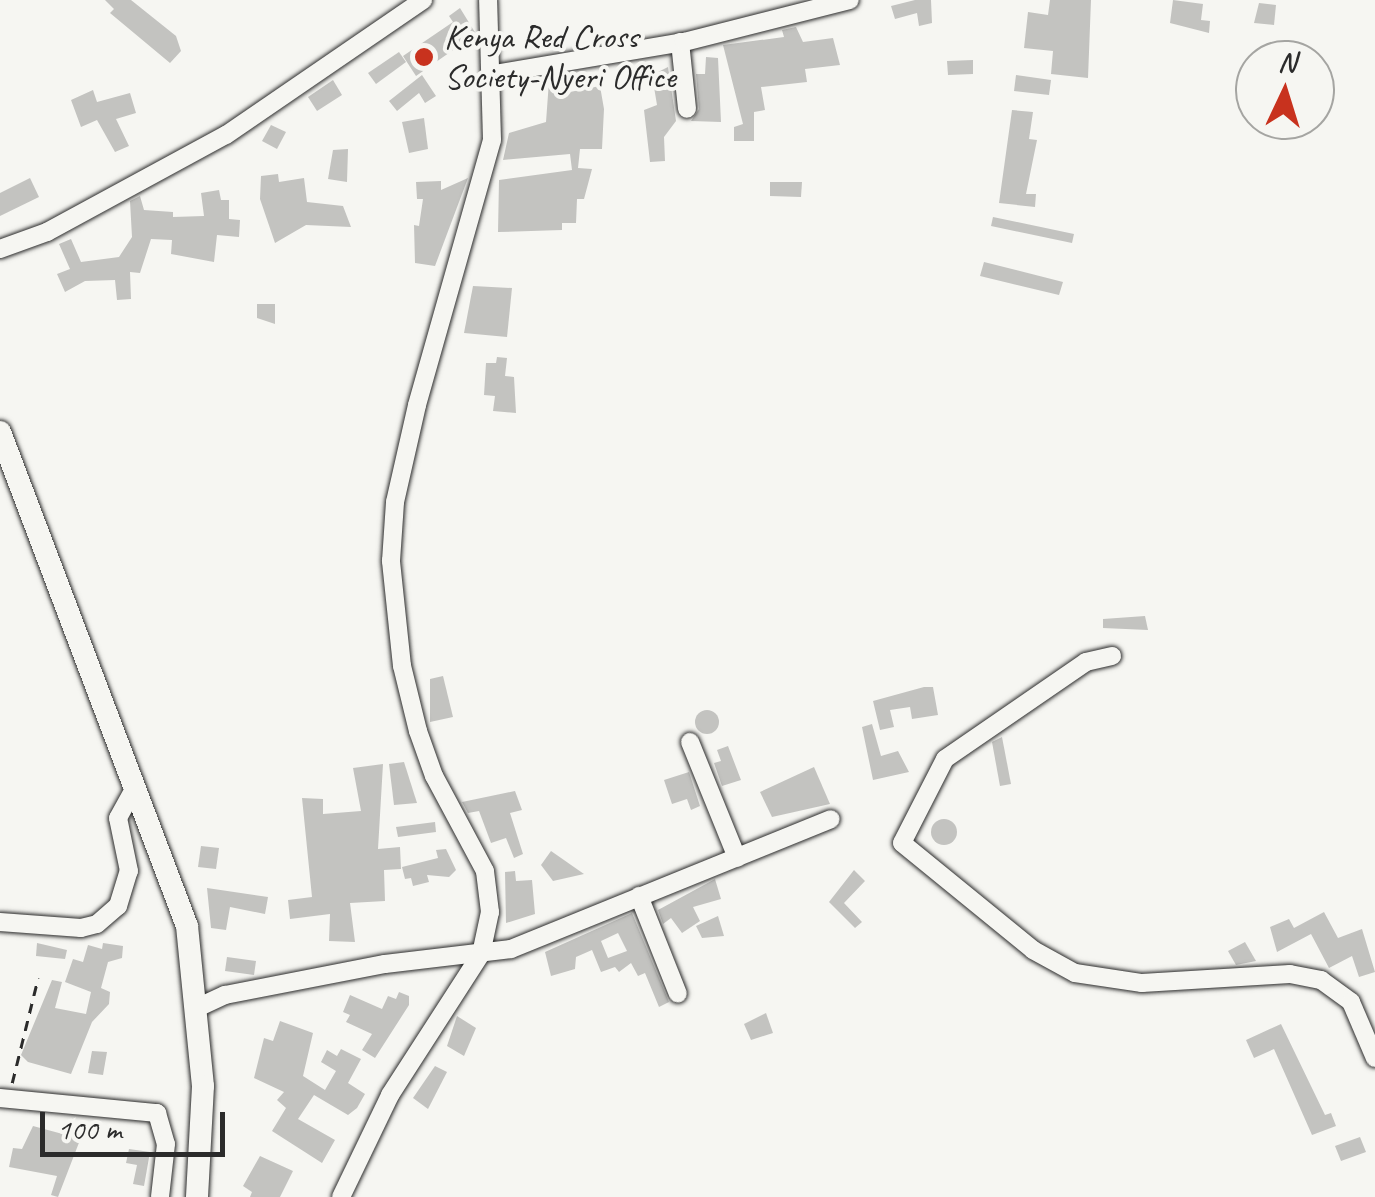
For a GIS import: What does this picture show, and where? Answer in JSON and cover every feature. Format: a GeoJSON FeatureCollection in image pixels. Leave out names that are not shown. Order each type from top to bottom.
{"type":"FeatureCollection","features":[{"type":"Feature","properties":{"kind":"main road"},"geometry":{"type":"LineString","coordinates":[[0,432],[186,926],[199,1007],[197,1197]]}},
{"type":"Feature","properties":{"kind":"street"},"geometry":{"type":"LineString","coordinates":[[0,249],[47,232],[226,135],[424,0]]}},
{"type":"Feature","properties":{"kind":"street"},"geometry":{"type":"LineString","coordinates":[[340,1197],[390,1095],[481,954],[488,880],[426,758],[402,666],[391,561],[395,502],[414,416],[488,162],[494,74],[488,0]]}},
{"type":"Feature","properties":{"kind":"street"},"geometry":{"type":"LineString","coordinates":[[494,74],[680,42],[850,0]]}},
{"type":"Feature","properties":{"kind":"street"},"geometry":{"type":"LineString","coordinates":[[680,42],[687,109]]}},
{"type":"Feature","properties":{"kind":"street"},"geometry":{"type":"LineString","coordinates":[[1112,656],[1086,662],[945,759],[902,843],[1034,950],[1075,974],[1142,983],[1290,974],[1320,980],[1351,1002],[1375,1058]]}},
{"type":"Feature","properties":{"kind":"street"},"geometry":{"type":"LineString","coordinates":[[690,742],[737,858]]}},
{"type":"Feature","properties":{"kind":"street"},"geometry":{"type":"LineString","coordinates":[[0,922],[80,928],[97,924],[118,906],[128,870],[118,818],[134,789]]}},
{"type":"Feature","properties":{"kind":"street"},"geometry":{"type":"LineString","coordinates":[[199,1007],[225,995],[352,970],[512,949],[831,819]]}},
{"type":"Feature","properties":{"kind":"street"},"geometry":{"type":"LineString","coordinates":[[639,896],[678,994]]}},
{"type":"Feature","properties":{"kind":"street"},"geometry":{"type":"LineString","coordinates":[[4,1098],[157,1113],[166,1144],[160,1197]]}},
{"type":"Feature","properties":{"kind":"path"},"geometry":{"type":"LineString","coordinates":[[4,1098],[38,978]]}},
{"type":"Feature","properties":{"kind":"building"},"geometry":{"type":"Polygon","coordinates":[[[105,0],[131,0],[176,36],[181,51],[170,63],[110,13],[114,9],[105,0]]]}},
{"type":"Feature","properties":{"kind":"building"},"geometry":{"type":"Polygon","coordinates":[[[931,0],[932,23],[919,26],[917,13],[895,19],[891,6],[931,0]]]}},
{"type":"Feature","properties":{"kind":"building"},"geometry":{"type":"Polygon","coordinates":[[[1050,0],[1091,0],[1088,78],[1051,74],[1053,51],[1024,48],[1028,12],[1048,15],[1050,0]]]}},
{"type":"Feature","properties":{"kind":"building"},"geometry":{"type":"Polygon","coordinates":[[[1173,0],[1203,4],[1201,20],[1210,21],[1209,33],[1170,23],[1173,0]]]}},
{"type":"Feature","properties":{"kind":"building"},"geometry":{"type":"Polygon","coordinates":[[[1259,3],[1276,5],[1274,25],[1254,23],[1259,3]]]}},
{"type":"Feature","properties":{"kind":"building"},"geometry":{"type":"Polygon","coordinates":[[[460,8],[476,34],[416,76],[403,56],[453,22],[449,16],[460,8]]]}},
{"type":"Feature","properties":{"kind":"building"},"geometry":{"type":"Polygon","coordinates":[[[796,27],[803,42],[833,38],[840,65],[805,69],[807,82],[761,87],[765,110],[754,112],[754,141],[734,141],[734,127],[743,124],[723,45],[784,37],[782,30],[796,27]]]}},
{"type":"Feature","properties":{"kind":"building"},"geometry":{"type":"Polygon","coordinates":[[[399,52],[406,62],[376,84],[368,73],[399,52]]]}},
{"type":"Feature","properties":{"kind":"building"},"geometry":{"type":"Polygon","coordinates":[[[706,57],[718,58],[721,122],[691,121],[699,109],[696,74],[705,74],[706,57]]]}},
{"type":"Feature","properties":{"kind":"building"},"geometry":{"type":"Polygon","coordinates":[[[973,60],[973,74],[948,75],[947,61],[973,60]]]}},
{"type":"Feature","properties":{"kind":"building"},"geometry":{"type":"Polygon","coordinates":[[[668,67],[676,121],[664,137],[665,161],[650,162],[644,110],[657,105],[652,75],[668,67]]]}},
{"type":"Feature","properties":{"kind":"building"},"geometry":{"type":"Polygon","coordinates":[[[567,74],[570,92],[600,86],[604,109],[602,149],[580,149],[578,168],[592,169],[584,199],[577,199],[576,223],[562,223],[562,230],[498,232],[499,180],[572,170],[570,154],[503,160],[509,133],[546,122],[549,81],[567,74]]]}},
{"type":"Feature","properties":{"kind":"building"},"geometry":{"type":"Polygon","coordinates":[[[422,75],[436,96],[425,103],[419,93],[397,111],[389,101],[422,75]]]}},
{"type":"Feature","properties":{"kind":"building"},"geometry":{"type":"Polygon","coordinates":[[[1016,75],[1051,80],[1049,95],[1014,91],[1016,75]]]}},
{"type":"Feature","properties":{"kind":"building"},"geometry":{"type":"Polygon","coordinates":[[[333,80],[342,95],[317,111],[308,97],[333,80]]]}},
{"type":"Feature","properties":{"kind":"building"},"geometry":{"type":"Polygon","coordinates":[[[93,90],[97,102],[130,93],[136,113],[116,119],[129,146],[115,152],[97,120],[81,127],[71,100],[93,90]]]}},
{"type":"Feature","properties":{"kind":"building"},"geometry":{"type":"Polygon","coordinates":[[[1012,110],[1033,112],[1029,139],[1037,140],[1026,194],[1036,194],[1035,207],[999,203],[1012,110]]]}},
{"type":"Feature","properties":{"kind":"building"},"geometry":{"type":"Polygon","coordinates":[[[424,118],[428,149],[409,153],[402,122],[424,118]]]}},
{"type":"Feature","properties":{"kind":"building"},"geometry":{"type":"Polygon","coordinates":[[[271,125],[286,132],[277,149],[262,141],[271,125]]]}},
{"type":"Feature","properties":{"kind":"building"},"geometry":{"type":"Polygon","coordinates":[[[348,149],[347,182],[328,179],[333,150],[348,149]]]}},
{"type":"Feature","properties":{"kind":"building"},"geometry":{"type":"Polygon","coordinates":[[[278,174],[279,182],[304,178],[307,202],[343,206],[351,227],[306,225],[275,243],[260,199],[261,176],[278,174]]]}},
{"type":"Feature","properties":{"kind":"building"},"geometry":{"type":"Polygon","coordinates":[[[30,178],[39,197],[0,216],[0,193],[30,178]]]}},
{"type":"Feature","properties":{"kind":"building"},"geometry":{"type":"Polygon","coordinates":[[[468,178],[435,266],[415,263],[414,225],[419,226],[423,199],[417,199],[416,182],[441,181],[441,190],[468,178]]]}},
{"type":"Feature","properties":{"kind":"building"},"geometry":{"type":"Polygon","coordinates":[[[770,182],[802,182],[801,197],[770,196],[770,182]]]}},
{"type":"Feature","properties":{"kind":"building"},"geometry":{"type":"Polygon","coordinates":[[[219,190],[221,200],[229,200],[229,219],[240,220],[239,237],[217,235],[214,262],[171,254],[172,240],[151,239],[140,273],[130,272],[131,299],[117,300],[115,280],[85,281],[65,292],[57,274],[70,269],[59,244],[71,239],[81,262],[119,257],[132,237],[130,201],[140,196],[144,210],[173,212],[173,217],[204,216],[201,193],[219,190]]]}},
{"type":"Feature","properties":{"kind":"building"},"geometry":{"type":"Polygon","coordinates":[[[993,217],[1074,234],[1072,243],[991,226],[993,217]]]}},
{"type":"Feature","properties":{"kind":"building"},"geometry":{"type":"Polygon","coordinates":[[[984,262],[1063,282],[1059,295],[980,276],[984,262]]]}},
{"type":"Feature","properties":{"kind":"building"},"geometry":{"type":"Polygon","coordinates":[[[473,286],[512,288],[507,337],[464,333],[473,286]]]}},
{"type":"Feature","properties":{"kind":"building"},"geometry":{"type":"Polygon","coordinates":[[[257,304],[275,304],[275,324],[257,318],[257,304]]]}},
{"type":"Feature","properties":{"kind":"building"},"geometry":{"type":"Polygon","coordinates":[[[497,357],[507,358],[505,376],[514,377],[516,413],[493,411],[495,396],[484,395],[486,363],[496,363],[497,357]]]}},
{"type":"Feature","properties":{"kind":"building"},"geometry":{"type":"Polygon","coordinates":[[[1145,616],[1148,630],[1103,628],[1103,619],[1145,616]]]}},
{"type":"Feature","properties":{"kind":"building"},"geometry":{"type":"Polygon","coordinates":[[[443,676],[453,717],[430,722],[430,679],[443,676]]]}},
{"type":"Feature","properties":{"kind":"building"},"geometry":{"type":"Polygon","coordinates":[[[933,687],[938,715],[912,719],[910,707],[890,710],[894,727],[880,730],[873,701],[933,687]]]}},
{"type":"Feature","properties":{"kind":"building"},"geometry":{"type":"Polygon","coordinates":[[[707,710],[719,722],[707,734],[695,722],[707,710]]]}},
{"type":"Feature","properties":{"kind":"building"},"geometry":{"type":"Polygon","coordinates":[[[872,724],[881,756],[898,751],[909,772],[873,780],[862,727],[872,724]]]}},
{"type":"Feature","properties":{"kind":"building"},"geometry":{"type":"Polygon","coordinates":[[[1002,737],[1011,784],[1000,786],[992,742],[1002,737]]]}},
{"type":"Feature","properties":{"kind":"building"},"geometry":{"type":"Polygon","coordinates":[[[728,746],[741,780],[722,786],[714,763],[721,761],[717,750],[728,746]]]}},
{"type":"Feature","properties":{"kind":"building"},"geometry":{"type":"Polygon","coordinates":[[[404,762],[417,803],[394,805],[389,764],[404,762]]]}},
{"type":"Feature","properties":{"kind":"building"},"geometry":{"type":"Polygon","coordinates":[[[383,764],[378,849],[400,847],[401,869],[384,870],[385,901],[350,903],[355,942],[329,941],[330,914],[290,919],[288,900],[312,897],[302,798],[323,799],[323,814],[361,811],[353,768],[383,764]]]}},
{"type":"Feature","properties":{"kind":"building"},"geometry":{"type":"Polygon","coordinates":[[[814,767],[830,804],[772,817],[760,792],[814,767]]]}},
{"type":"Feature","properties":{"kind":"building"},"geometry":{"type":"Polygon","coordinates":[[[689,772],[700,806],[691,810],[687,799],[672,804],[664,780],[689,772]]]}},
{"type":"Feature","properties":{"kind":"building"},"geometry":{"type":"Polygon","coordinates":[[[515,791],[522,810],[510,813],[523,854],[514,858],[506,838],[491,843],[479,811],[468,813],[462,802],[515,791]]]}},
{"type":"Feature","properties":{"kind":"building"},"geometry":{"type":"Polygon","coordinates":[[[944,819],[953,823],[957,832],[953,841],[944,845],[935,841],[931,832],[935,823],[944,819]]]}},
{"type":"Feature","properties":{"kind":"building"},"geometry":{"type":"Polygon","coordinates":[[[435,822],[436,832],[398,837],[396,827],[435,822]]]}},
{"type":"Feature","properties":{"kind":"building"},"geometry":{"type":"Polygon","coordinates":[[[201,846],[219,848],[216,869],[198,867],[201,846]]]}},
{"type":"Feature","properties":{"kind":"building"},"geometry":{"type":"Polygon","coordinates":[[[446,849],[456,870],[449,877],[427,875],[429,882],[413,886],[411,878],[405,879],[402,867],[438,858],[436,850],[446,849]]]}},
{"type":"Feature","properties":{"kind":"building"},"geometry":{"type":"Polygon","coordinates":[[[551,851],[584,874],[553,881],[541,865],[551,851]]]}},
{"type":"Feature","properties":{"kind":"building"},"geometry":{"type":"Polygon","coordinates":[[[854,870],[865,881],[844,903],[862,922],[855,928],[829,902],[854,870]]]}},
{"type":"Feature","properties":{"kind":"building"},"geometry":{"type":"Polygon","coordinates":[[[515,871],[516,881],[532,880],[535,914],[506,923],[505,872],[515,871]]]}},
{"type":"Feature","properties":{"kind":"building"},"geometry":{"type":"Polygon","coordinates":[[[715,879],[721,899],[693,907],[700,921],[682,933],[671,918],[663,924],[658,910],[715,879]]]}},
{"type":"Feature","properties":{"kind":"building"},"geometry":{"type":"Polygon","coordinates":[[[207,888],[268,897],[265,914],[230,907],[226,930],[211,928],[207,888]]]}},
{"type":"Feature","properties":{"kind":"building"},"geometry":{"type":"Polygon","coordinates":[[[1324,912],[1338,938],[1362,929],[1375,972],[1359,977],[1352,956],[1329,968],[1311,934],[1277,952],[1270,927],[1289,919],[1294,928],[1324,912]]]}},
{"type":"Feature","properties":{"kind":"building"},"geometry":{"type":"Polygon","coordinates":[[[632,913],[669,1002],[659,1007],[645,973],[638,976],[631,963],[619,972],[615,967],[601,972],[592,950],[576,957],[575,969],[551,976],[545,952],[632,913]],[[618,933],[601,941],[608,958],[627,951],[618,933]]]}},
{"type":"Feature","properties":{"kind":"building"},"geometry":{"type":"Polygon","coordinates":[[[718,916],[724,936],[702,938],[696,926],[718,916]]]}},
{"type":"Feature","properties":{"kind":"building"},"geometry":{"type":"Polygon","coordinates":[[[1245,942],[1256,961],[1236,965],[1228,951],[1245,942]]]}},
{"type":"Feature","properties":{"kind":"building"},"geometry":{"type":"Polygon","coordinates":[[[37,943],[67,950],[65,959],[36,956],[37,943]]]}},
{"type":"Feature","properties":{"kind":"building"},"geometry":{"type":"Polygon","coordinates":[[[103,943],[123,946],[122,958],[108,962],[101,988],[110,992],[109,1004],[92,1022],[71,1074],[28,1062],[21,1055],[52,980],[62,982],[55,1008],[86,1014],[91,992],[65,982],[73,959],[83,962],[88,945],[102,949],[103,943]]]}},
{"type":"Feature","properties":{"kind":"building"},"geometry":{"type":"Polygon","coordinates":[[[227,957],[256,961],[254,975],[225,971],[227,957]]]}},
{"type":"Feature","properties":{"kind":"building"},"geometry":{"type":"Polygon","coordinates":[[[399,992],[409,996],[409,1005],[375,1058],[362,1050],[372,1034],[346,1022],[350,1015],[343,1012],[350,995],[382,1009],[388,996],[396,999],[399,992]]]}},
{"type":"Feature","properties":{"kind":"building"},"geometry":{"type":"Polygon","coordinates":[[[766,1013],[773,1033],[751,1040],[744,1024],[766,1013]]]}},
{"type":"Feature","properties":{"kind":"building"},"geometry":{"type":"Polygon","coordinates":[[[457,1016],[476,1028],[464,1056],[447,1046],[457,1016]]]}},
{"type":"Feature","properties":{"kind":"building"},"geometry":{"type":"Polygon","coordinates":[[[280,1021],[313,1033],[303,1076],[325,1090],[336,1071],[321,1062],[327,1050],[337,1056],[341,1049],[361,1059],[348,1083],[365,1094],[357,1108],[348,1115],[314,1095],[298,1119],[335,1140],[322,1163],[272,1131],[286,1108],[277,1100],[284,1092],[254,1078],[264,1038],[273,1041],[280,1021]]]}},
{"type":"Feature","properties":{"kind":"building"},"geometry":{"type":"Polygon","coordinates":[[[1281,1024],[1325,1115],[1331,1113],[1336,1126],[1312,1135],[1274,1049],[1254,1058],[1246,1040],[1281,1024]]]}},
{"type":"Feature","properties":{"kind":"building"},"geometry":{"type":"Polygon","coordinates":[[[92,1051],[107,1052],[103,1075],[88,1073],[92,1051]]]}},
{"type":"Feature","properties":{"kind":"building"},"geometry":{"type":"Polygon","coordinates":[[[435,1066],[447,1072],[428,1109],[413,1098],[435,1066]]]}},
{"type":"Feature","properties":{"kind":"building"},"geometry":{"type":"Polygon","coordinates":[[[71,1125],[82,1127],[80,1140],[58,1197],[51,1195],[57,1176],[9,1167],[13,1148],[22,1149],[33,1126],[70,1136],[71,1125]]]}},
{"type":"Feature","properties":{"kind":"building"},"geometry":{"type":"Polygon","coordinates":[[[1360,1137],[1366,1152],[1341,1161],[1335,1146],[1360,1137]]]}},
{"type":"Feature","properties":{"kind":"building"},"geometry":{"type":"Polygon","coordinates":[[[129,1149],[150,1152],[144,1186],[133,1184],[137,1165],[126,1163],[129,1149]]]}},
{"type":"Feature","properties":{"kind":"building"},"geometry":{"type":"Polygon","coordinates":[[[260,1156],[293,1171],[280,1197],[250,1197],[252,1192],[243,1186],[260,1156]]]}},
{"type":"Feature","properties":{"kind":"place","name":"Kenya Red Cross Society-Nyeri Office"},"geometry":{"type":"Point","coordinates":[424,57]}}]}
